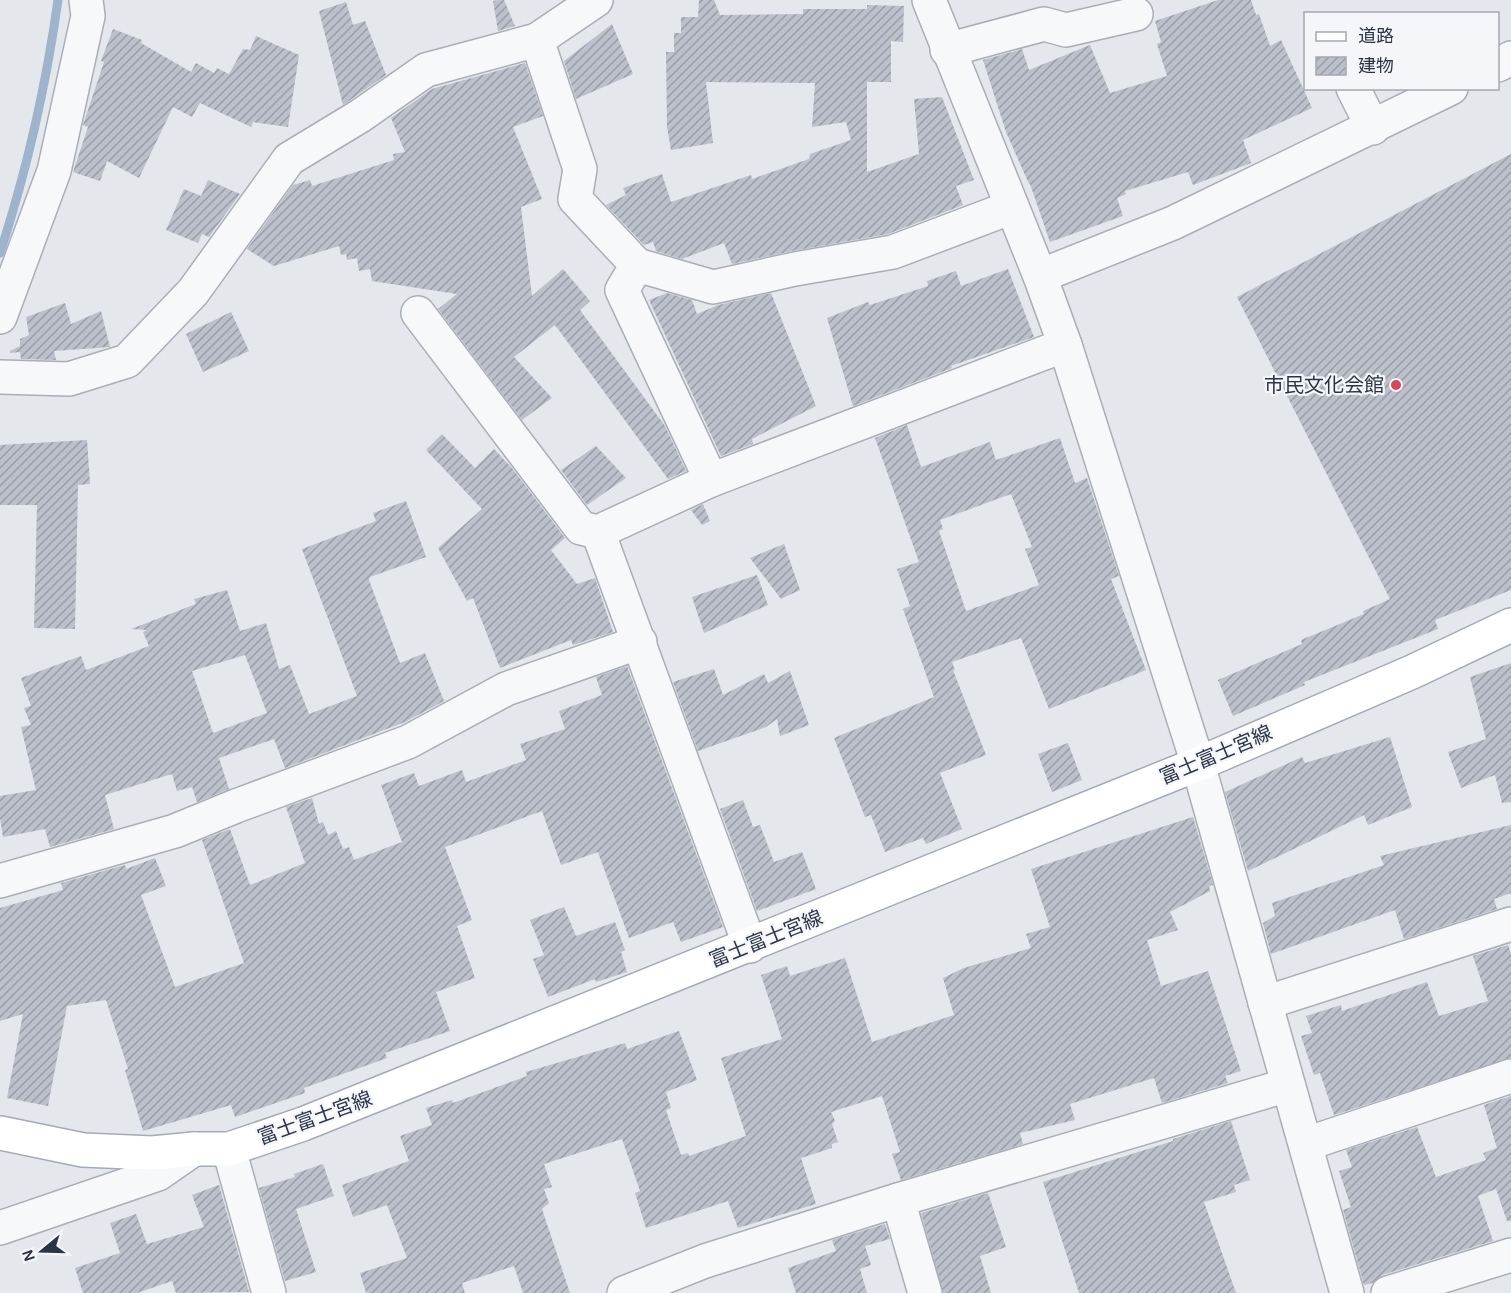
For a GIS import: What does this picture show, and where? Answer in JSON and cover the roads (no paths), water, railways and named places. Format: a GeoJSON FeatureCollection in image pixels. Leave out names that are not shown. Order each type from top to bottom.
{"type":"FeatureCollection","features":[{"type":"Feature","properties":{"kind":"main road","name":"富士富士宮線"},"geometry":{"type":"LineString","coordinates":[[0,1132],[83,1150],[152,1153],[229,1149],[303,1124],[1198,764],[1412,672],[1511,625]]}},
{"type":"Feature","properties":{"kind":"street"},"geometry":{"type":"LineString","coordinates":[[0,317],[54,171],[88,16],[86,0]]}},
{"type":"Feature","properties":{"kind":"street"},"geometry":{"type":"LineString","coordinates":[[0,377],[69,379],[127,361],[193,292],[289,159],[360,116],[426,70],[537,40],[596,0]]}},
{"type":"Feature","properties":{"kind":"street"},"geometry":{"type":"LineString","coordinates":[[929,0],[947,50],[1040,276],[1065,345],[1198,764],[1347,1293]]}},
{"type":"Feature","properties":{"kind":"street"},"geometry":{"type":"LineString","coordinates":[[947,50],[1044,24],[1066,30],[1136,14]]}},
{"type":"Feature","properties":{"kind":"street"},"geometry":{"type":"LineString","coordinates":[[537,40],[580,169],[575,200],[637,265],[713,287],[795,269],[893,252],[1012,207]]}},
{"type":"Feature","properties":{"kind":"street"},"geometry":{"type":"LineString","coordinates":[[1354,90],[1373,128]]}},
{"type":"Feature","properties":{"kind":"street"},"geometry":{"type":"LineString","coordinates":[[1040,276],[1173,223],[1373,128],[1447,90]]}},
{"type":"Feature","properties":{"kind":"street"},"geometry":{"type":"LineString","coordinates":[[637,265],[622,290],[711,480]]}},
{"type":"Feature","properties":{"kind":"street"},"geometry":{"type":"LineString","coordinates":[[418,314],[581,528],[598,532],[711,480],[1065,345]]}},
{"type":"Feature","properties":{"kind":"street"},"geometry":{"type":"LineString","coordinates":[[598,532],[750,946]]}},
{"type":"Feature","properties":{"kind":"street"},"geometry":{"type":"LineString","coordinates":[[0,881],[175,831],[408,742],[506,689],[640,642]]}},
{"type":"Feature","properties":{"kind":"street"},"geometry":{"type":"LineString","coordinates":[[1265,1003],[1511,924]]}},
{"type":"Feature","properties":{"kind":"street"},"geometry":{"type":"LineString","coordinates":[[1306,1144],[1511,1076]]}},
{"type":"Feature","properties":{"kind":"street"},"geometry":{"type":"LineString","coordinates":[[624,1293],[705,1262],[898,1200],[1288,1085]]}},
{"type":"Feature","properties":{"kind":"street"},"geometry":{"type":"LineString","coordinates":[[0,1228],[158,1174],[195,1149]]}},
{"type":"Feature","properties":{"kind":"street"},"geometry":{"type":"LineString","coordinates":[[229,1149],[269,1293]]}},
{"type":"Feature","properties":{"kind":"street"},"geometry":{"type":"LineString","coordinates":[[898,1200],[925,1293]]}},
{"type":"Feature","properties":{"kind":"street"},"geometry":{"type":"LineString","coordinates":[[1388,1293],[1511,1255]]}},
{"type":"Feature","properties":{"kind":"waterway"},"geometry":{"type":"LineString","coordinates":[[0,253],[35,128],[58,0]]}},
{"type":"Feature","properties":{"kind":"place","name":"市民文化会館"},"geometry":{"type":"Point","coordinates":[1396,385]}}]}
